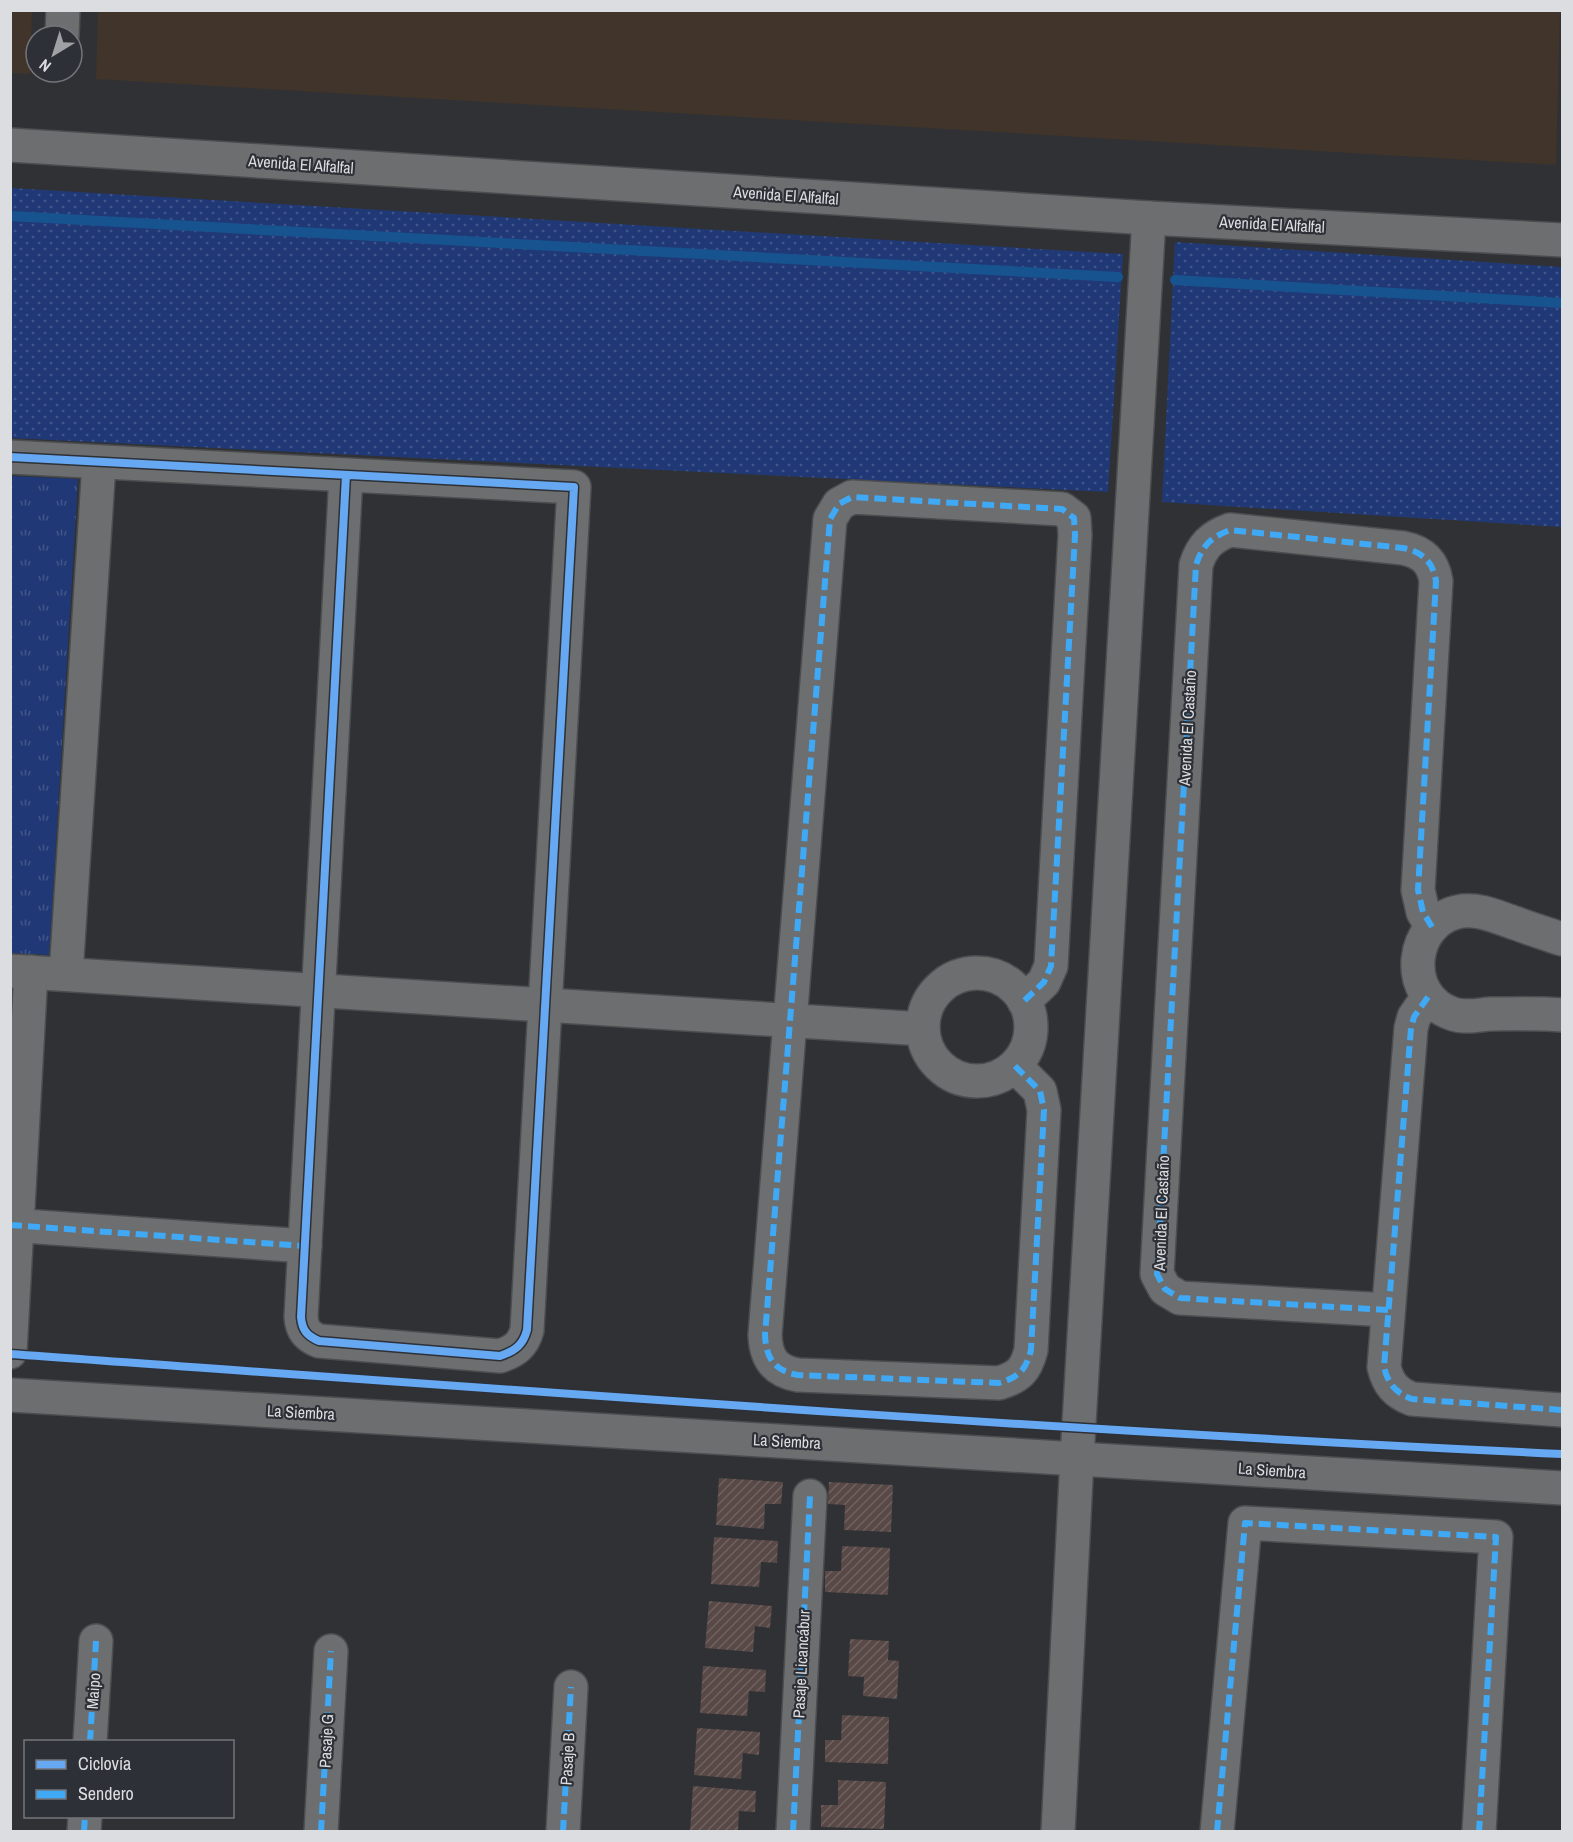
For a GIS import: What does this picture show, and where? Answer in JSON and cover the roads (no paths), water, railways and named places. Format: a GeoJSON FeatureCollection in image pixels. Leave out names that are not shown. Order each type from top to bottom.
{"type":"FeatureCollection","features":[{"type":"Feature","properties":{"kind":"street","name":"Avenida El Alfalfal"},"geometry":{"type":"LineString","coordinates":[[10,145],[1149,218],[1563,240]]}},
{"type":"Feature","properties":{"kind":"street"},"geometry":{"type":"LineString","coordinates":[[1058,1832],[1077,1458],[1149,218]]}},
{"type":"Feature","properties":{"kind":"street"},"geometry":{"type":"LineString","coordinates":[[10,457],[99,463],[346,475],[574,488],[527,1330],[520,1346],[500,1356],[319,1341],[311,1338],[302,1325],[346,475]]}},
{"type":"Feature","properties":{"kind":"street"},"geometry":{"type":"LineString","coordinates":[[66,974],[99,463]]}},
{"type":"Feature","properties":{"kind":"street"},"geometry":{"type":"LineString","coordinates":[[1015,1066],[1040,1091],[1044,1110],[1031,1350],[1029,1362],[1022,1371],[1012,1379],[999,1383],[798,1375],[779,1368],[772,1361],[766,1349],[765,1335],[830,519],[839,504],[852,497],[1062,509],[1074,518],[1052,958],[1044,982],[1024,1001]]}},
{"type":"Feature","properties":{"kind":"street","name":"Avenida El Castaño"},"geometry":{"type":"LineString","coordinates":[[1388,1310],[1180,1298],[1165,1289],[1157,1274],[1196,565],[1207,542],[1218,534],[1230,530],[1403,548],[1420,553],[1434,570],[1436,593],[1418,890],[1419,902],[1432,927]]}},
{"type":"Feature","properties":{"kind":"street"},"geometry":{"type":"LineString","coordinates":[[1563,939],[1486,912],[1453,913],[1432,927],[1422,942],[1417,961],[1417,973],[1428,997],[1442,1009],[1462,1016],[1525,1013],[1563,1015]]}},
{"type":"Feature","properties":{"kind":"street"},"geometry":{"type":"LineString","coordinates":[[10,1352],[21,971],[923,1029]]}},
{"type":"Feature","properties":{"kind":"street"},"geometry":{"type":"LineString","coordinates":[[981,973],[998,978],[1013,987],[1024,1001],[1030,1017],[1030,1035],[1025,1051],[1015,1066],[1001,1076],[984,1081],[967,1080],[950,1074],[936,1062],[926,1047],[923,1029],[925,1011],[933,995],[947,982],[964,975],[981,973]]}},
{"type":"Feature","properties":{"kind":"street"},"geometry":{"type":"LineString","coordinates":[[1428,997],[1419,1008],[1411,1028],[1388,1310],[1384,1367],[1386,1377],[1400,1395],[1412,1399],[1563,1410]]}},
{"type":"Feature","properties":{"kind":"street"},"geometry":{"type":"LineString","coordinates":[[14,1225],[305,1246]]}},
{"type":"Feature","properties":{"kind":"street","name":"La Siembra"},"geometry":{"type":"LineString","coordinates":[[10,1395],[1563,1488]]}},
{"type":"Feature","properties":{"kind":"street","name":"Pasaje Licancábur"},"geometry":{"type":"LineString","coordinates":[[793,1832],[810,1496]]}},
{"type":"Feature","properties":{"kind":"street"},"geometry":{"type":"LineString","coordinates":[[1217,1832],[1245,1523],[1496,1537],[1479,1832]]}},
{"type":"Feature","properties":{"kind":"street","name":"Maipo"},"geometry":{"type":"LineString","coordinates":[[90,1740],[96,1641]]}},
{"type":"Feature","properties":{"kind":"street","name":"Pasaje G"},"geometry":{"type":"LineString","coordinates":[[321,1832],[331,1651]]}},
{"type":"Feature","properties":{"kind":"street","name":"Pasaje B"},"geometry":{"type":"LineString","coordinates":[[563,1832],[571,1687]]}},
{"type":"Feature","properties":{"kind":"waterway"},"geometry":{"type":"LineString","coordinates":[[10,216],[1118,277]]}},
{"type":"Feature","properties":{"kind":"waterway"},"geometry":{"type":"LineString","coordinates":[[1175,280],[1562,303]]}}]}
